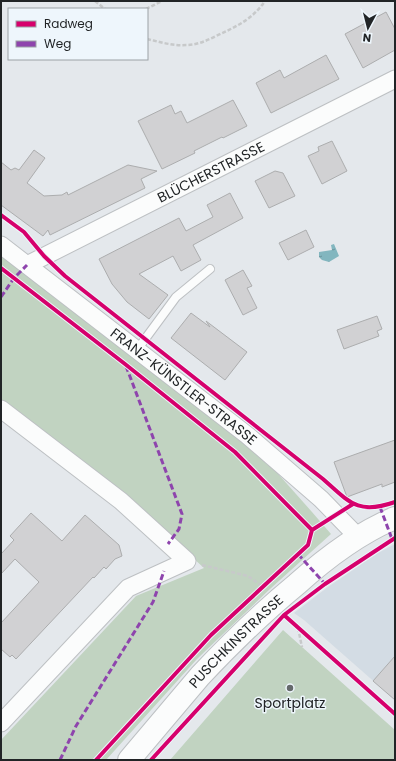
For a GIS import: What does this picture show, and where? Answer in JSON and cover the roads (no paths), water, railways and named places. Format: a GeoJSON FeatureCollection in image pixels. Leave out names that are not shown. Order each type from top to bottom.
{"type":"FeatureCollection","features":[{"type":"Feature","properties":{"kind":"main road","name":"PUSCHKINSTRASSE"},"geometry":{"type":"LineString","coordinates":[[129,760],[200,676],[269,607],[321,563],[358,537],[395,518]]}},
{"type":"Feature","properties":{"kind":"street","name":"BLÜCHERSTRASSE"},"geometry":{"type":"LineString","coordinates":[[27,265],[395,79]]}},
{"type":"Feature","properties":{"kind":"street","name":"FRANZ-KÜNSTLER-STRASSE"},"geometry":{"type":"LineString","coordinates":[[1,244],[247,435],[321,499],[358,537]]}},
{"type":"Feature","properties":{"kind":"street"},"geometry":{"type":"LineString","coordinates":[[1,409],[121,501],[187,561],[128,588],[1,723]]}},
{"type":"Feature","properties":{"kind":"lane"},"geometry":{"type":"LineString","coordinates":[[137,350],[176,297],[210,269]]}},
{"type":"Feature","properties":{"kind":"water"},"geometry":{"type":"Polygon","coordinates":[[[334,244],[339,256],[329,262],[322,260],[319,257],[319,252],[332,250],[331,245],[334,244]]]}},
{"type":"Feature","properties":{"kind":"place","name":"Sportplatz"},"geometry":{"type":"Point","coordinates":[290,688]}}]}
